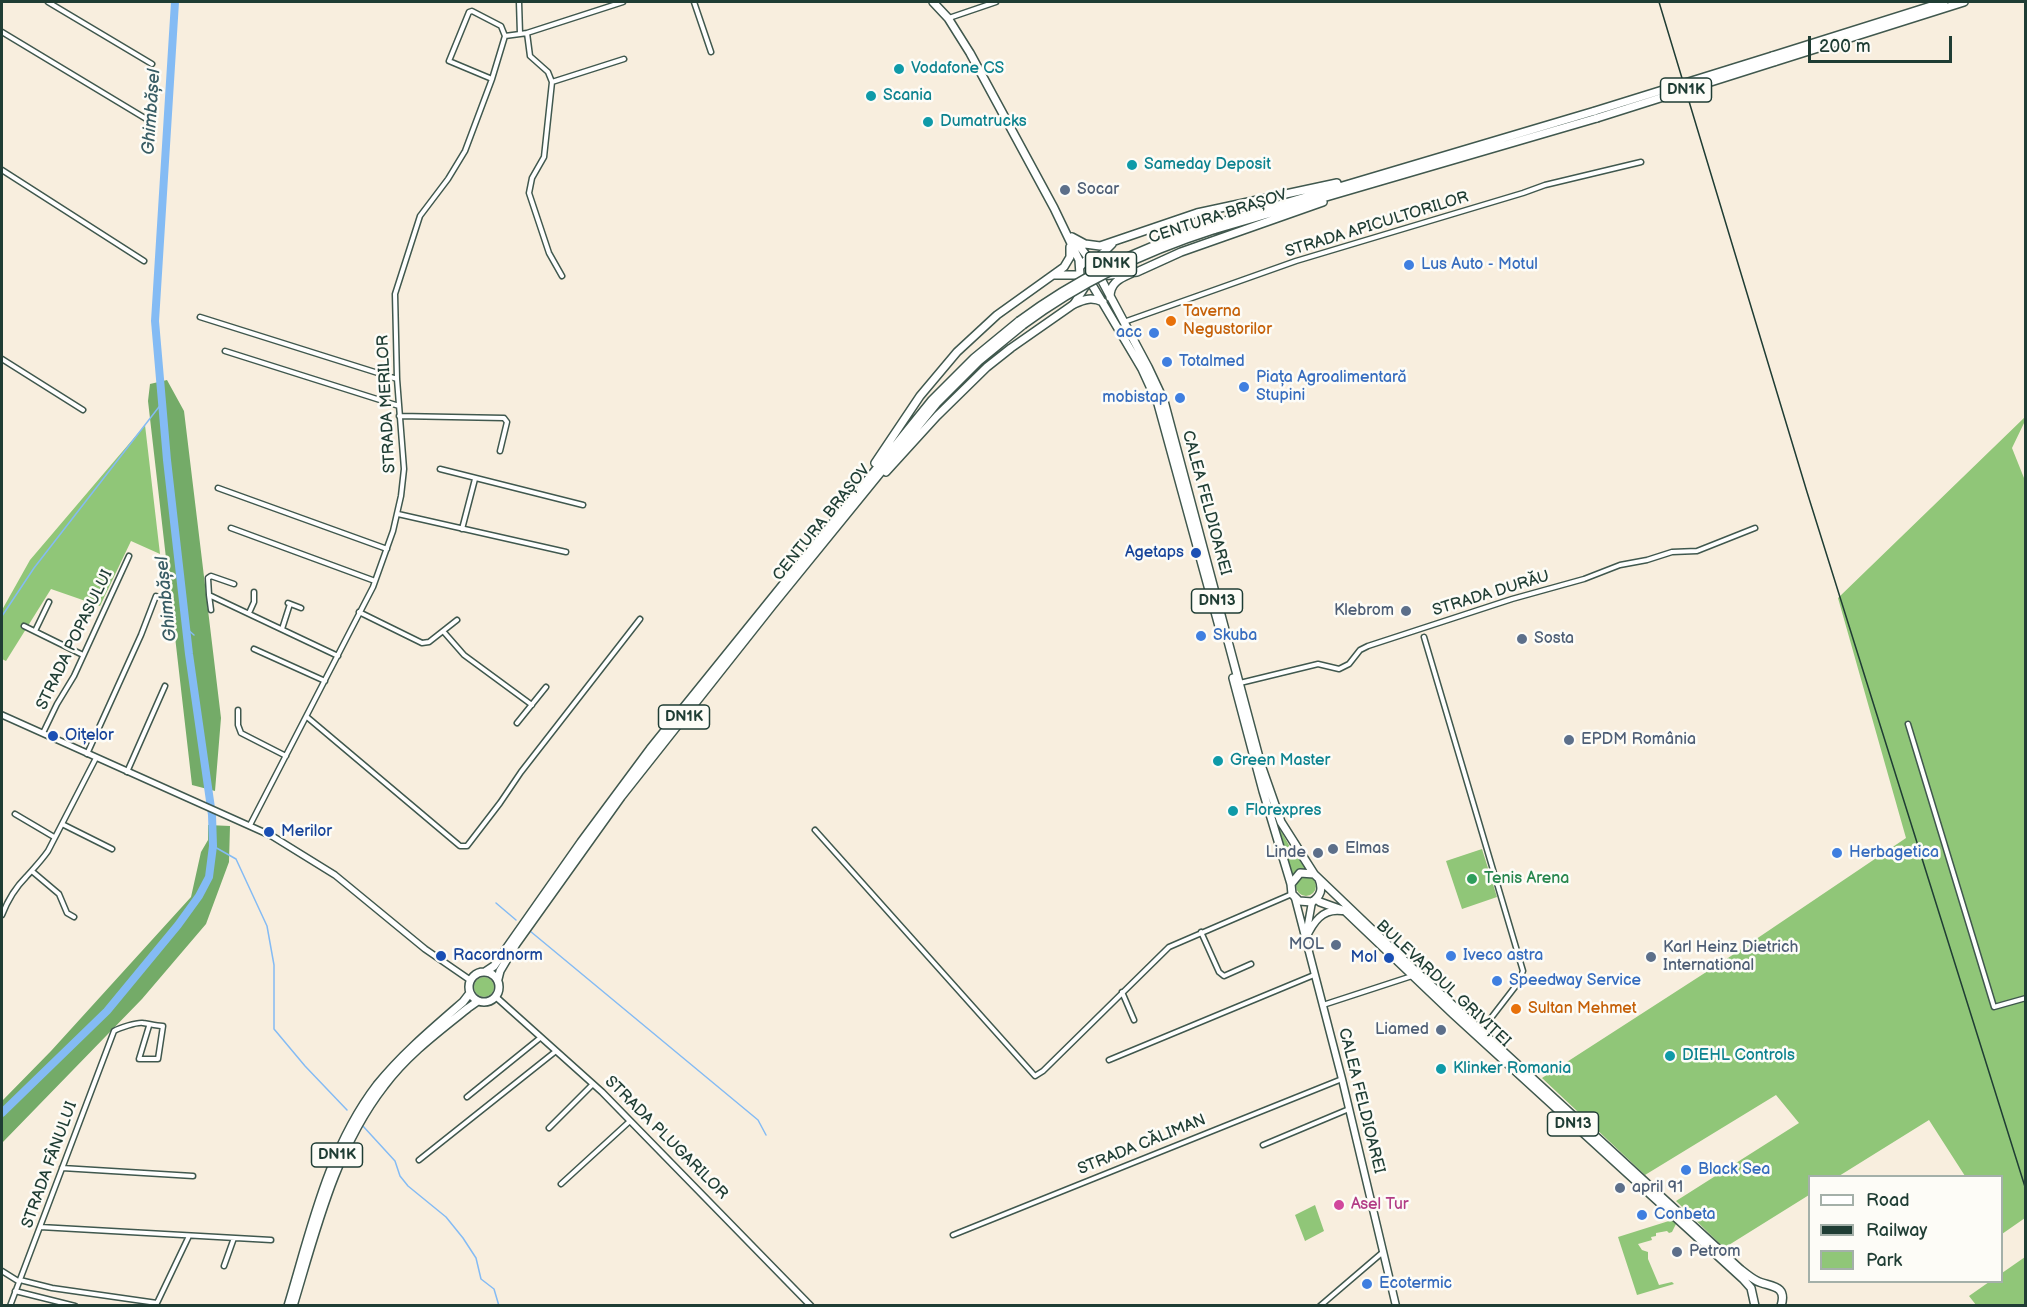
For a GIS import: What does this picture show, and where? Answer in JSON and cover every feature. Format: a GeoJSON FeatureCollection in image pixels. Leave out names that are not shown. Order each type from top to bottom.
{"type":"FeatureCollection","features":[{"type":"Feature","properties":{"kind":"main road","name":"DN13"},"geometry":{"type":"LineString","coordinates":[[933,2],[948,18],[970,53],[1070,237],[1079,260],[1080,271],[1090,283]]}},
{"type":"Feature","properties":{"kind":"main road","name":"CENTURA BRAȘOV"},"geometry":{"type":"LineString","coordinates":[[1773,59],[1944,2]]}},
{"type":"Feature","properties":{"kind":"main road","name":"CENTURA BRAȘOV"},"geometry":{"type":"LineString","coordinates":[[496,997],[500,988],[498,979],[501,969],[516,944],[621,797],[932,400],[974,358],[1070,286],[1125,257],[1176,236],[1212,228],[1596,114],[1964,2]]}},
{"type":"Feature","properties":{"kind":"main road","name":"DN1K"},"geometry":{"type":"LineString","coordinates":[[1114,242],[1180,218],[1231,206],[1328,184],[1352,186]]}},
{"type":"Feature","properties":{"kind":"main road"},"geometry":{"type":"LineString","coordinates":[[848,507],[959,393],[1011,348],[1074,304],[1090,298],[1107,300],[1117,280],[1180,252],[1311,207],[1352,186]]}},
{"type":"Feature","properties":{"kind":"main road","name":"DN13"},"geometry":{"type":"LineString","coordinates":[[1070,237],[1103,269],[1102,278]]}},
{"type":"Feature","properties":{"kind":"main road"},"geometry":{"type":"LineString","coordinates":[[1055,276],[1070,257],[1070,237],[1091,246],[1114,242]]}},
{"type":"Feature","properties":{"kind":"main road"},"geometry":{"type":"LineString","coordinates":[[848,507],[920,396],[940,371],[976,334],[1040,284],[1055,276],[1080,271],[1083,262],[1093,260],[1114,242]]}},
{"type":"Feature","properties":{"kind":"main road"},"geometry":{"type":"LineString","coordinates":[[1074,304],[1090,283],[1102,278],[1137,272]]}},
{"type":"Feature","properties":{"kind":"main road","name":"CALEA FELDIOAREI"},"geometry":{"type":"LineString","coordinates":[[1102,278],[1107,300],[1155,395],[1165,423],[1263,791],[1291,884],[1323,1005],[1396,1305]]}},
{"type":"Feature","properties":{"kind":"main road","name":"CALEA FELDIOAREI"},"geometry":{"type":"LineString","coordinates":[[1090,283],[1107,300],[1123,322],[1148,367],[1170,421],[1239,684],[1274,806],[1290,838],[1320,880],[1321,890],[1314,900],[1305,939]]}},
{"type":"Feature","properties":{"kind":"main road","name":"CENTURA BRAȘOV"},"geometry":{"type":"LineString","coordinates":[[470,980],[476,974],[485,972],[494,966],[650,749],[848,507]]}},
{"type":"Feature","properties":{"kind":"main road"},"geometry":{"type":"LineString","coordinates":[[1291,884],[1300,873],[1316,875]]}},
{"type":"Feature","properties":{"kind":"main road","name":"BULEVARDUL GRIVIȚEI"},"geometry":{"type":"LineString","coordinates":[[1316,875],[1481,1032],[1725,1256],[1752,1278],[1776,1287],[1779,1290],[1782,1304]]}},
{"type":"Feature","properties":{"kind":"main road","name":"DN13"},"geometry":{"type":"LineString","coordinates":[[1294,896],[1303,902],[1314,900]]}},
{"type":"Feature","properties":{"kind":"main road","name":"BULEVARDUL GRIVIȚEI"},"geometry":{"type":"LineString","coordinates":[[1314,900],[1344,911],[1747,1283],[1754,1297]]}},
{"type":"Feature","properties":{"kind":"main road"},"geometry":{"type":"LineString","coordinates":[[1305,939],[1319,917],[1334,910],[1344,911]]}},
{"type":"Feature","properties":{"kind":"main road"},"geometry":{"type":"LineString","coordinates":[[485,972],[498,979]]}},
{"type":"Feature","properties":{"kind":"main road"},"geometry":{"type":"LineString","coordinates":[[470,980],[470,993],[478,1001]]}},
{"type":"Feature","properties":{"kind":"main road","name":"DN1K"},"geometry":{"type":"LineString","coordinates":[[288,1305],[331,1168],[360,1109],[394,1066],[470,993]]}},
{"type":"Feature","properties":{"kind":"main road","name":"DN1K"},"geometry":{"type":"LineString","coordinates":[[293,1305],[336,1173],[365,1112],[385,1084],[411,1056],[478,1001],[488,1002],[496,997]]}},
{"type":"Feature","properties":{"kind":"main road"},"geometry":{"type":"LineString","coordinates":[[1755,1305],[1754,1297],[1760,1287],[1767,1285]]}},
{"type":"Feature","properties":{"kind":"street"},"geometry":{"type":"LineString","coordinates":[[48,2],[152,64]]}},
{"type":"Feature","properties":{"kind":"street"},"geometry":{"type":"LineString","coordinates":[[519,2],[520,34]]}},
{"type":"Feature","properties":{"kind":"street"},"geometry":{"type":"LineString","coordinates":[[492,79],[449,61],[470,11],[501,26],[505,36],[527,33],[623,2]]}},
{"type":"Feature","properties":{"kind":"street"},"geometry":{"type":"LineString","coordinates":[[694,2],[711,52]]}},
{"type":"Feature","properties":{"kind":"street"},"geometry":{"type":"LineString","coordinates":[[948,18],[996,2]]}},
{"type":"Feature","properties":{"kind":"street"},"geometry":{"type":"LineString","coordinates":[[2,32],[153,123]]}},
{"type":"Feature","properties":{"kind":"street"},"geometry":{"type":"LineString","coordinates":[[527,33],[530,56],[548,72],[552,82],[544,157],[532,178],[529,193],[549,254],[562,276]]}},
{"type":"Feature","properties":{"kind":"street","name":"STRADA MERILOR"},"geometry":{"type":"LineString","coordinates":[[250,825],[338,656],[375,581],[387,549],[398,514],[404,469],[399,416],[394,298],[418,220],[465,151],[492,79],[505,36]]}},
{"type":"Feature","properties":{"kind":"street"},"geometry":{"type":"LineString","coordinates":[[552,82],[624,58]]}},
{"type":"Feature","properties":{"kind":"street","name":"STRADA APICULTORILOR"},"geometry":{"type":"LineString","coordinates":[[1123,322],[1296,261],[1545,185],[1641,162]]}},
{"type":"Feature","properties":{"kind":"street"},"geometry":{"type":"LineString","coordinates":[[2,170],[144,261]]}},
{"type":"Feature","properties":{"kind":"street"},"geometry":{"type":"LineString","coordinates":[[201,316],[397,379]]}},
{"type":"Feature","properties":{"kind":"street"},"geometry":{"type":"LineString","coordinates":[[225,351],[399,406]]}},
{"type":"Feature","properties":{"kind":"street"},"geometry":{"type":"LineString","coordinates":[[2,360],[83,410]]}},
{"type":"Feature","properties":{"kind":"street"},"geometry":{"type":"LineString","coordinates":[[399,416],[504,418],[507,422],[501,451]]}},
{"type":"Feature","properties":{"kind":"street"},"geometry":{"type":"LineString","coordinates":[[440,469],[583,506]]}},
{"type":"Feature","properties":{"kind":"street"},"geometry":{"type":"LineString","coordinates":[[462,529],[475,479]]}},
{"type":"Feature","properties":{"kind":"street"},"geometry":{"type":"LineString","coordinates":[[218,488],[387,549]]}},
{"type":"Feature","properties":{"kind":"street"},"geometry":{"type":"LineString","coordinates":[[398,514],[566,552]]}},
{"type":"Feature","properties":{"kind":"street"},"geometry":{"type":"LineString","coordinates":[[231,528],[375,581]]}},
{"type":"Feature","properties":{"kind":"street","name":"STRADA DURĂU"},"geometry":{"type":"LineString","coordinates":[[1239,684],[1318,664],[1339,669],[1348,664],[1363,648],[1400,635],[1512,599],[1574,582],[1620,565],[1672,552],[1697,551],[1755,528]]}},
{"type":"Feature","properties":{"kind":"street","name":"STRADA POPASULUI"},"geometry":{"type":"LineString","coordinates":[[43,734],[83,656],[129,556]]}},
{"type":"Feature","properties":{"kind":"street"},"geometry":{"type":"LineString","coordinates":[[211,610],[209,576],[234,584]]}},
{"type":"Feature","properties":{"kind":"street"},"geometry":{"type":"LineString","coordinates":[[249,613],[254,602],[254,591]]}},
{"type":"Feature","properties":{"kind":"street"},"geometry":{"type":"LineString","coordinates":[[209,595],[338,656]]}},
{"type":"Feature","properties":{"kind":"street"},"geometry":{"type":"LineString","coordinates":[[87,754],[141,635],[156,596]]}},
{"type":"Feature","properties":{"kind":"street"},"geometry":{"type":"LineString","coordinates":[[35,632],[49,602]]}},
{"type":"Feature","properties":{"kind":"street"},"geometry":{"type":"LineString","coordinates":[[282,629],[289,604],[301,608]]}},
{"type":"Feature","properties":{"kind":"street"},"geometry":{"type":"LineString","coordinates":[[359,612],[424,643],[429,642],[457,620]]}},
{"type":"Feature","properties":{"kind":"street"},"geometry":{"type":"LineString","coordinates":[[307,717],[460,846],[467,846],[521,772],[640,619]]}},
{"type":"Feature","properties":{"kind":"street"},"geometry":{"type":"LineString","coordinates":[[24,626],[83,656]]}},
{"type":"Feature","properties":{"kind":"street"},"geometry":{"type":"LineString","coordinates":[[443,630],[464,655],[531,705]]}},
{"type":"Feature","properties":{"kind":"street","name":"BULEVARDUL GRIVIȚEI"},"geometry":{"type":"LineString","coordinates":[[1424,637],[1523,971],[1518,984],[1481,1032]]}},
{"type":"Feature","properties":{"kind":"street"},"geometry":{"type":"LineString","coordinates":[[254,649],[325,681]]}},
{"type":"Feature","properties":{"kind":"street"},"geometry":{"type":"LineString","coordinates":[[128,772],[165,686]]}},
{"type":"Feature","properties":{"kind":"street"},"geometry":{"type":"LineString","coordinates":[[517,723],[546,687]]}},
{"type":"Feature","properties":{"kind":"street"},"geometry":{"type":"LineString","coordinates":[[238,710],[238,725],[241,733],[286,756]]}},
{"type":"Feature","properties":{"kind":"street"},"geometry":{"type":"LineString","coordinates":[[2,715],[226,813],[290,846],[335,875],[425,949],[470,980]]}},
{"type":"Feature","properties":{"kind":"street"},"geometry":{"type":"LineString","coordinates":[[1908,724],[1994,1007],[2025,998]]}},
{"type":"Feature","properties":{"kind":"street"},"geometry":{"type":"LineString","coordinates":[[2,915],[12,896],[41,862],[96,758]]}},
{"type":"Feature","properties":{"kind":"street"},"geometry":{"type":"LineString","coordinates":[[15,814],[54,837]]}},
{"type":"Feature","properties":{"kind":"street"},"geometry":{"type":"LineString","coordinates":[[62,824],[112,849]]}},
{"type":"Feature","properties":{"kind":"street"},"geometry":{"type":"LineString","coordinates":[[815,830],[1035,1076],[1043,1071],[1162,952],[1180,940],[1294,896]]}},
{"type":"Feature","properties":{"kind":"street"},"geometry":{"type":"LineString","coordinates":[[33,872],[59,894],[67,912],[74,917]]}},
{"type":"Feature","properties":{"kind":"street"},"geometry":{"type":"LineString","coordinates":[[1201,932],[1219,972],[1224,976],[1251,964]]}},
{"type":"Feature","properties":{"kind":"street"},"geometry":{"type":"LineString","coordinates":[[1109,1060],[1315,975]]}},
{"type":"Feature","properties":{"kind":"street"},"geometry":{"type":"LineString","coordinates":[[1323,1005],[1412,976]]}},
{"type":"Feature","properties":{"kind":"street"},"geometry":{"type":"LineString","coordinates":[[1122,992],[1134,1020]]}},
{"type":"Feature","properties":{"kind":"street","name":"STRADA PLUGARILOR"},"geometry":{"type":"LineString","coordinates":[[496,997],[593,1084],[811,1305]]}},
{"type":"Feature","properties":{"kind":"street","name":"STRADA FÂNULUI"},"geometry":{"type":"LineString","coordinates":[[10,1305],[114,1032],[120,1028],[143,1023],[149,1026]]}},
{"type":"Feature","properties":{"kind":"street"},"geometry":{"type":"LineString","coordinates":[[149,1026],[163,1026],[158,1059],[139,1059],[149,1026]]}},
{"type":"Feature","properties":{"kind":"street"},"geometry":{"type":"LineString","coordinates":[[467,1096],[540,1038]]}},
{"type":"Feature","properties":{"kind":"street"},"geometry":{"type":"LineString","coordinates":[[419,1161],[556,1051]]}},
{"type":"Feature","properties":{"kind":"street","name":"STRADA CĂLIMAN"},"geometry":{"type":"LineString","coordinates":[[952,1235],[1342,1079]]}},
{"type":"Feature","properties":{"kind":"street"},"geometry":{"type":"LineString","coordinates":[[549,1128],[593,1084]]}},
{"type":"Feature","properties":{"kind":"street"},"geometry":{"type":"LineString","coordinates":[[1263,1145],[1349,1110]]}},
{"type":"Feature","properties":{"kind":"street"},"geometry":{"type":"LineString","coordinates":[[561,1184],[630,1121]]}},
{"type":"Feature","properties":{"kind":"street"},"geometry":{"type":"LineString","coordinates":[[61,1168],[193,1176]]}},
{"type":"Feature","properties":{"kind":"street"},"geometry":{"type":"LineString","coordinates":[[39,1227],[271,1240]]}},
{"type":"Feature","properties":{"kind":"street"},"geometry":{"type":"LineString","coordinates":[[2,1271],[19,1281],[52,1288],[157,1303],[189,1236]]}},
{"type":"Feature","properties":{"kind":"street"},"geometry":{"type":"LineString","coordinates":[[224,1266],[234,1239]]}},
{"type":"Feature","properties":{"kind":"street"},"geometry":{"type":"LineString","coordinates":[[1320,1305],[1384,1251]]}},
{"type":"Feature","properties":{"kind":"street"},"geometry":{"type":"LineString","coordinates":[[15,1291],[75,1305]]}},
{"type":"Feature","properties":{"kind":"green space"},"geometry":{"type":"Polygon","coordinates":[[[167,380],[184,411],[221,718],[215,791],[192,785],[148,401],[150,384],[167,380]]]}},
{"type":"Feature","properties":{"kind":"green space"},"geometry":{"type":"Polygon","coordinates":[[[2025,417],[2012,448],[2026,483],[2025,1218],[2003,1233],[2003,1175],[1964,1175],[1929,1120],[1841,1175],[1808,1175],[1808,1196],[1724,1248],[1676,1201],[1799,1123],[1776,1095],[1645,1175],[1542,1078],[1728,958],[1906,838],[1838,598],[2025,417]]]}},
{"type":"Feature","properties":{"kind":"green space"},"geometry":{"type":"Polygon","coordinates":[[[145,425],[160,554],[131,541],[100,606],[51,589],[6,661],[2,659],[2,610],[30,560],[145,425]]]}},
{"type":"Feature","properties":{"kind":"green space"},"geometry":{"type":"Polygon","coordinates":[[[1276,822],[1290,847],[1306,868],[1297,872],[1291,879],[1276,822]]]}},
{"type":"Feature","properties":{"kind":"green space"},"geometry":{"type":"Polygon","coordinates":[[[208,825],[230,826],[229,862],[206,924],[142,999],[2,1143],[2,1101],[51,1051],[191,897],[201,852],[208,840],[208,825]]]}},
{"type":"Feature","properties":{"kind":"green space","name":"Tenis Arena"},"geometry":{"type":"Polygon","coordinates":[[[1482,849],[1497,897],[1462,909],[1446,861],[1482,849]]]}},
{"type":"Feature","properties":{"kind":"green space"},"geometry":{"type":"Polygon","coordinates":[[[1302,876],[1310,876],[1316,882],[1316,890],[1310,896],[1302,896],[1296,890],[1296,882],[1302,876]]]}},
{"type":"Feature","properties":{"kind":"green space"},"geometry":{"type":"Polygon","coordinates":[[[480,977],[488,977],[494,983],[494,991],[488,997],[480,997],[474,991],[474,983],[480,977]]]}},
{"type":"Feature","properties":{"kind":"green space"},"geometry":{"type":"Polygon","coordinates":[[[1315,1205],[1324,1231],[1305,1241],[1295,1215],[1315,1205]]]}},
{"type":"Feature","properties":{"kind":"green space"},"geometry":{"type":"Polygon","coordinates":[[[1672,1220],[1676,1224],[1672,1232],[1656,1233],[1656,1236],[1651,1237],[1652,1240],[1638,1244],[1642,1250],[1648,1252],[1648,1259],[1659,1285],[1672,1282],[1674,1284],[1637,1295],[1618,1237],[1672,1220]]]}},
{"type":"Feature","properties":{"kind":"green space"},"geometry":{"type":"Polygon","coordinates":[[[2025,1257],[2025,1305],[1976,1305],[1969,1296],[1988,1283],[2003,1283],[2003,1272],[2025,1257]]]}},
{"type":"Feature","properties":{"kind":"waterway","name":"Ghimbășel"},"geometry":{"type":"LineString","coordinates":[[2,1113],[107,1011],[178,925],[199,896],[209,877],[213,846],[212,815],[189,654],[167,460],[155,321],[175,2]]}},
{"type":"Feature","properties":{"kind":"waterway"},"geometry":{"type":"LineString","coordinates":[[2,616],[34,568],[162,403]]}},
{"type":"Feature","properties":{"kind":"waterway","name":"Ghimbășel"},"geometry":{"type":"LineString","coordinates":[[186,628],[194,635]]}},
{"type":"Feature","properties":{"kind":"waterway"},"geometry":{"type":"LineString","coordinates":[[213,846],[236,859],[267,926],[274,965],[274,1029],[347,1110]]}},
{"type":"Feature","properties":{"kind":"waterway"},"geometry":{"type":"LineString","coordinates":[[496,903],[516,920]]}},
{"type":"Feature","properties":{"kind":"waterway"},"geometry":{"type":"LineString","coordinates":[[530,931],[758,1120],[766,1135]]}},
{"type":"Feature","properties":{"kind":"waterway"},"geometry":{"type":"LineString","coordinates":[[362,1125],[395,1161],[400,1176],[408,1186],[446,1217],[463,1238],[476,1258],[481,1279],[494,1289],[499,1306]]}},
{"type":"Feature","properties":{"kind":"railway"},"geometry":{"type":"LineString","coordinates":[[1659,2],[1807,492],[2026,1190]]}},
{"type":"Feature","properties":{"kind":"place","name":"Vodafone CS"},"geometry":{"type":"Point","coordinates":[899,69]}},
{"type":"Feature","properties":{"kind":"place","name":"Scania"},"geometry":{"type":"Point","coordinates":[871,96]}},
{"type":"Feature","properties":{"kind":"place","name":"Dumatrucks"},"geometry":{"type":"Point","coordinates":[928,122]}},
{"type":"Feature","properties":{"kind":"place","name":"Sameday Deposit"},"geometry":{"type":"Point","coordinates":[1132,165]}},
{"type":"Feature","properties":{"kind":"place","name":"Socar"},"geometry":{"type":"Point","coordinates":[1065,190]}},
{"type":"Feature","properties":{"kind":"place","name":"Lus Auto - Motul"},"geometry":{"type":"Point","coordinates":[1409,265]}},
{"type":"Feature","properties":{"kind":"place","name":"Taverna Negustorilor"},"geometry":{"type":"Point","coordinates":[1171,321]}},
{"type":"Feature","properties":{"kind":"place","name":"acc"},"geometry":{"type":"Point","coordinates":[1154,333]}},
{"type":"Feature","properties":{"kind":"place","name":"Totalmed"},"geometry":{"type":"Point","coordinates":[1167,362]}},
{"type":"Feature","properties":{"kind":"place","name":"Piața Agroalimentară Stupini"},"geometry":{"type":"Point","coordinates":[1244,387]}},
{"type":"Feature","properties":{"kind":"place","name":"mobistap"},"geometry":{"type":"Point","coordinates":[1180,398]}},
{"type":"Feature","properties":{"kind":"place","name":"Agetaps"},"geometry":{"type":"Point","coordinates":[1196,553]}},
{"type":"Feature","properties":{"kind":"place","name":"Klebrom"},"geometry":{"type":"Point","coordinates":[1406,611]}},
{"type":"Feature","properties":{"kind":"place","name":"Skuba"},"geometry":{"type":"Point","coordinates":[1201,636]}},
{"type":"Feature","properties":{"kind":"place","name":"Sosta"},"geometry":{"type":"Point","coordinates":[1522,639]}},
{"type":"Feature","properties":{"kind":"place","name":"Oițelor"},"geometry":{"type":"Point","coordinates":[53,736]}},
{"type":"Feature","properties":{"kind":"place","name":"EPDM România"},"geometry":{"type":"Point","coordinates":[1569,740]}},
{"type":"Feature","properties":{"kind":"place","name":"Green Master"},"geometry":{"type":"Point","coordinates":[1218,761]}},
{"type":"Feature","properties":{"kind":"place","name":"Florexpres"},"geometry":{"type":"Point","coordinates":[1233,811]}},
{"type":"Feature","properties":{"kind":"place","name":"Merilor"},"geometry":{"type":"Point","coordinates":[269,832]}},
{"type":"Feature","properties":{"kind":"place","name":"Elmas"},"geometry":{"type":"Point","coordinates":[1333,849]}},
{"type":"Feature","properties":{"kind":"place","name":"Linde"},"geometry":{"type":"Point","coordinates":[1318,853]}},
{"type":"Feature","properties":{"kind":"place","name":"Herbagetica"},"geometry":{"type":"Point","coordinates":[1837,853]}},
{"type":"Feature","properties":{"kind":"place","name":"Tenis Arena"},"geometry":{"type":"Point","coordinates":[1472,879]}},
{"type":"Feature","properties":{"kind":"place","name":"MOL"},"geometry":{"type":"Point","coordinates":[1336,945]}},
{"type":"Feature","properties":{"kind":"place","name":"Racordnorm"},"geometry":{"type":"Point","coordinates":[441,956]}},
{"type":"Feature","properties":{"kind":"place","name":"Iveco astra"},"geometry":{"type":"Point","coordinates":[1451,956]}},
{"type":"Feature","properties":{"kind":"place","name":"Karl Heinz Dietrich International"},"geometry":{"type":"Point","coordinates":[1651,957]}},
{"type":"Feature","properties":{"kind":"place","name":"Mol"},"geometry":{"type":"Point","coordinates":[1389,958]}},
{"type":"Feature","properties":{"kind":"place","name":"Speedway Service"},"geometry":{"type":"Point","coordinates":[1497,981]}},
{"type":"Feature","properties":{"kind":"place","name":"Sultan Mehmet"},"geometry":{"type":"Point","coordinates":[1516,1009]}},
{"type":"Feature","properties":{"kind":"place","name":"Liamed"},"geometry":{"type":"Point","coordinates":[1441,1030]}},
{"type":"Feature","properties":{"kind":"place","name":"DIEHL Controls"},"geometry":{"type":"Point","coordinates":[1670,1056]}},
{"type":"Feature","properties":{"kind":"place","name":"Klinker Romania"},"geometry":{"type":"Point","coordinates":[1441,1069]}},
{"type":"Feature","properties":{"kind":"place","name":"Black Sea"},"geometry":{"type":"Point","coordinates":[1686,1170]}},
{"type":"Feature","properties":{"kind":"place","name":"april 91"},"geometry":{"type":"Point","coordinates":[1620,1188]}},
{"type":"Feature","properties":{"kind":"place","name":"Asel Tur"},"geometry":{"type":"Point","coordinates":[1339,1205]}},
{"type":"Feature","properties":{"kind":"place","name":"Conbeta"},"geometry":{"type":"Point","coordinates":[1642,1215]}},
{"type":"Feature","properties":{"kind":"place","name":"Petrom"},"geometry":{"type":"Point","coordinates":[1677,1252]}},
{"type":"Feature","properties":{"kind":"place","name":"Ecotermic"},"geometry":{"type":"Point","coordinates":[1367,1284]}}]}
